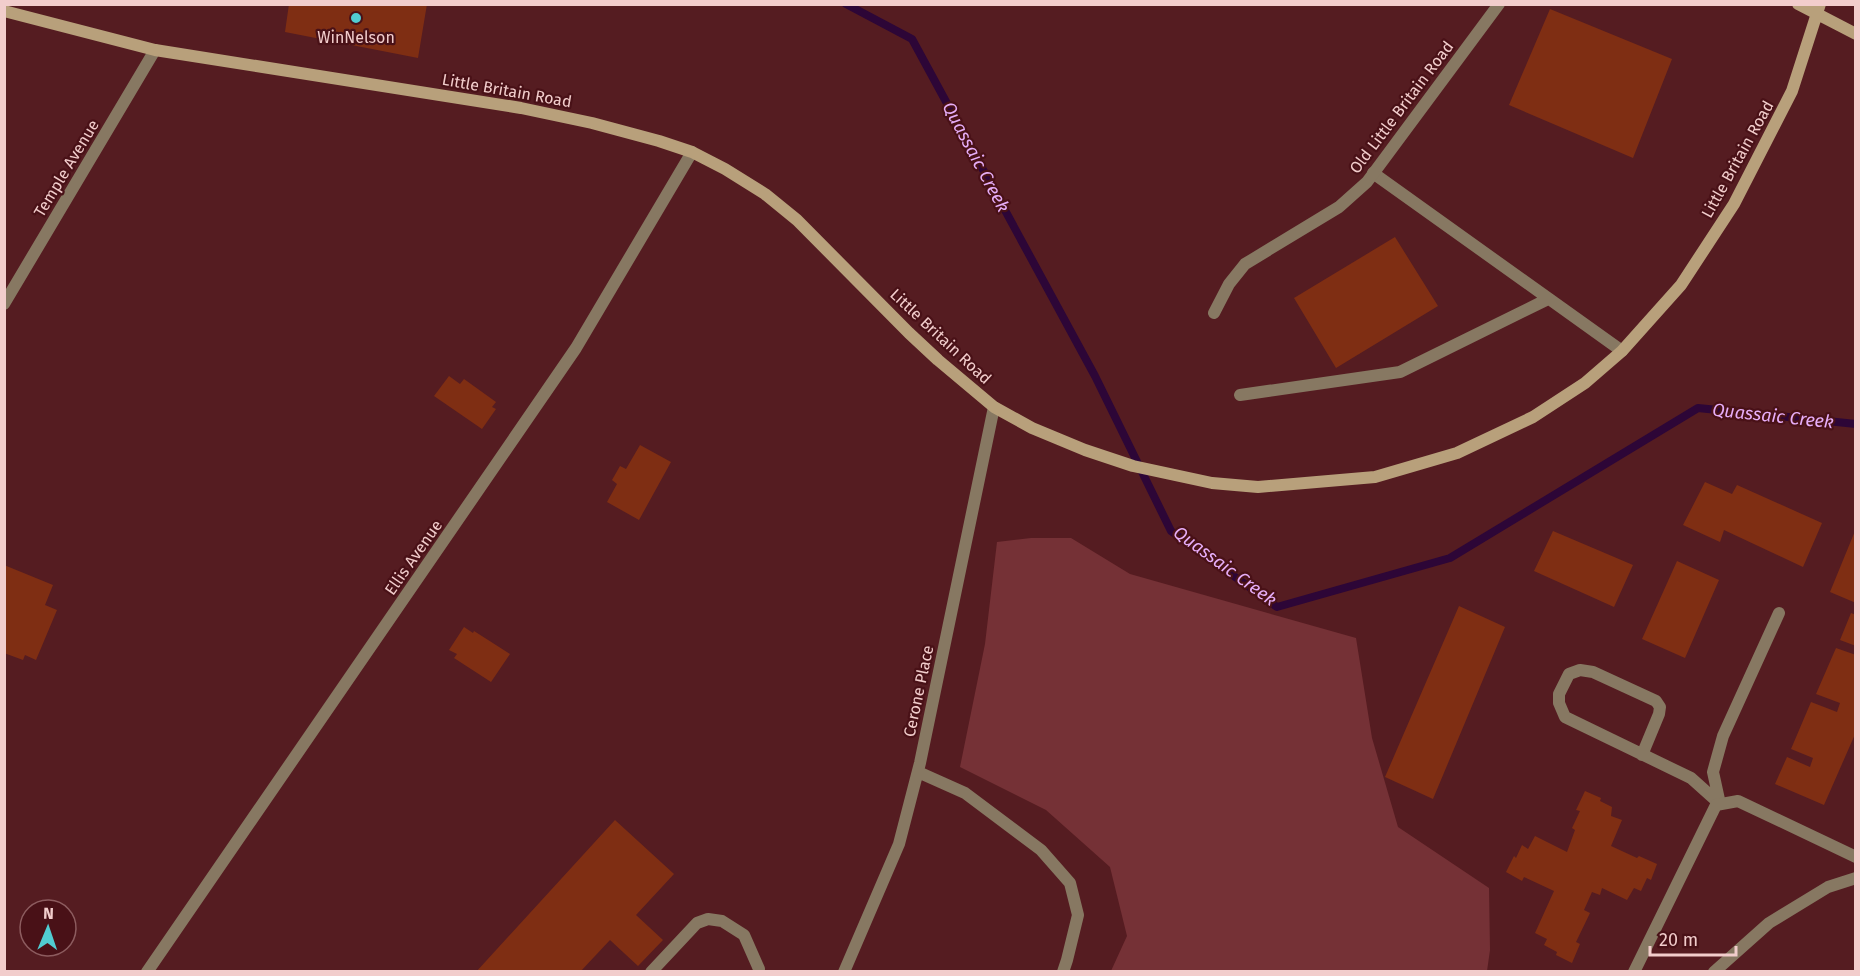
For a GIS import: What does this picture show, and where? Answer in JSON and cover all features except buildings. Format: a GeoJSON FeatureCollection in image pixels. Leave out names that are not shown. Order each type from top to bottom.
{"type":"FeatureCollection","features":[{"type":"Feature","properties":{"kind":"street","name":"Old Little Britain Road"},"geometry":{"type":"LineString","coordinates":[[1214,313],[1229,284],[1245,264],[1339,207],[1367,182],[1499,4]]}},
{"type":"Feature","properties":{"kind":"street"},"geometry":{"type":"LineString","coordinates":[[1798,4],[1819,10],[1856,34]]}},
{"type":"Feature","properties":{"kind":"street","name":"Little Britain Road"},"geometry":{"type":"LineString","coordinates":[[4,11],[155,50],[521,108],[592,123],[692,152],[765,194],[797,220],[909,333],[994,407],[1032,428],[1085,450],[1133,466],[1202,481],[1258,487],[1375,477],[1457,453],[1533,417],[1585,383],[1622,351],[1681,285],[1734,204],[1792,91],[1819,10]]}},
{"type":"Feature","properties":{"kind":"street","name":"Temple Avenue"},"geometry":{"type":"LineString","coordinates":[[4,304],[155,50]]}},
{"type":"Feature","properties":{"kind":"street","name":"Ellis Avenue"},"geometry":{"type":"LineString","coordinates":[[147,972],[576,348],[692,152]]}},
{"type":"Feature","properties":{"kind":"street"},"geometry":{"type":"LineString","coordinates":[[1373,173],[1622,351]]}},
{"type":"Feature","properties":{"kind":"street"},"geometry":{"type":"LineString","coordinates":[[1240,395],[1400,372],[1548,299]]}},
{"type":"Feature","properties":{"kind":"street","name":"Cerone Place"},"geometry":{"type":"LineString","coordinates":[[844,972],[899,844],[918,772],[994,407]]}},
{"type":"Feature","properties":{"kind":"street"},"geometry":{"type":"LineString","coordinates":[[1720,804],[1713,772],[1723,736],[1779,613]]}},
{"type":"Feature","properties":{"kind":"street"},"geometry":{"type":"LineString","coordinates":[[1642,755],[1659,714],[1660,707],[1656,701],[1593,672],[1580,670],[1569,674],[1559,694],[1559,703],[1565,717],[1642,755],[1691,778],[1720,804]]}},
{"type":"Feature","properties":{"kind":"street"},"geometry":{"type":"LineString","coordinates":[[918,772],[965,793],[1041,850],[1070,883],[1078,915],[1063,972]]}},
{"type":"Feature","properties":{"kind":"street"},"geometry":{"type":"LineString","coordinates":[[1634,972],[1716,805],[1738,801],[1856,857]]}},
{"type":"Feature","properties":{"kind":"street"},"geometry":{"type":"LineString","coordinates":[[1714,972],[1769,923],[1828,887],[1856,878]]}},
{"type":"Feature","properties":{"kind":"street"},"geometry":{"type":"LineString","coordinates":[[651,972],[697,923],[708,919],[722,921],[744,935],[760,971]]}},
{"type":"Feature","properties":{"kind":"shaded area"},"geometry":{"type":"Polygon","coordinates":[[[1031,538],[1071,538],[1130,574],[1356,638],[1372,738],[1398,827],[1489,888],[1490,950],[1487,971],[1111,971],[1127,936],[1110,867],[1046,810],[960,767],[985,644],[997,542],[1031,538]]]}},
{"type":"Feature","properties":{"kind":"waterway","name":"Quassaic Creek"},"geometry":{"type":"LineString","coordinates":[[846,4],[912,39],[1095,376],[1171,531],[1277,607],[1450,558],[1698,408],[1856,424]]}},
{"type":"Feature","properties":{"kind":"place","name":"WinNelson"},"geometry":{"type":"Point","coordinates":[356,18]}}]}
